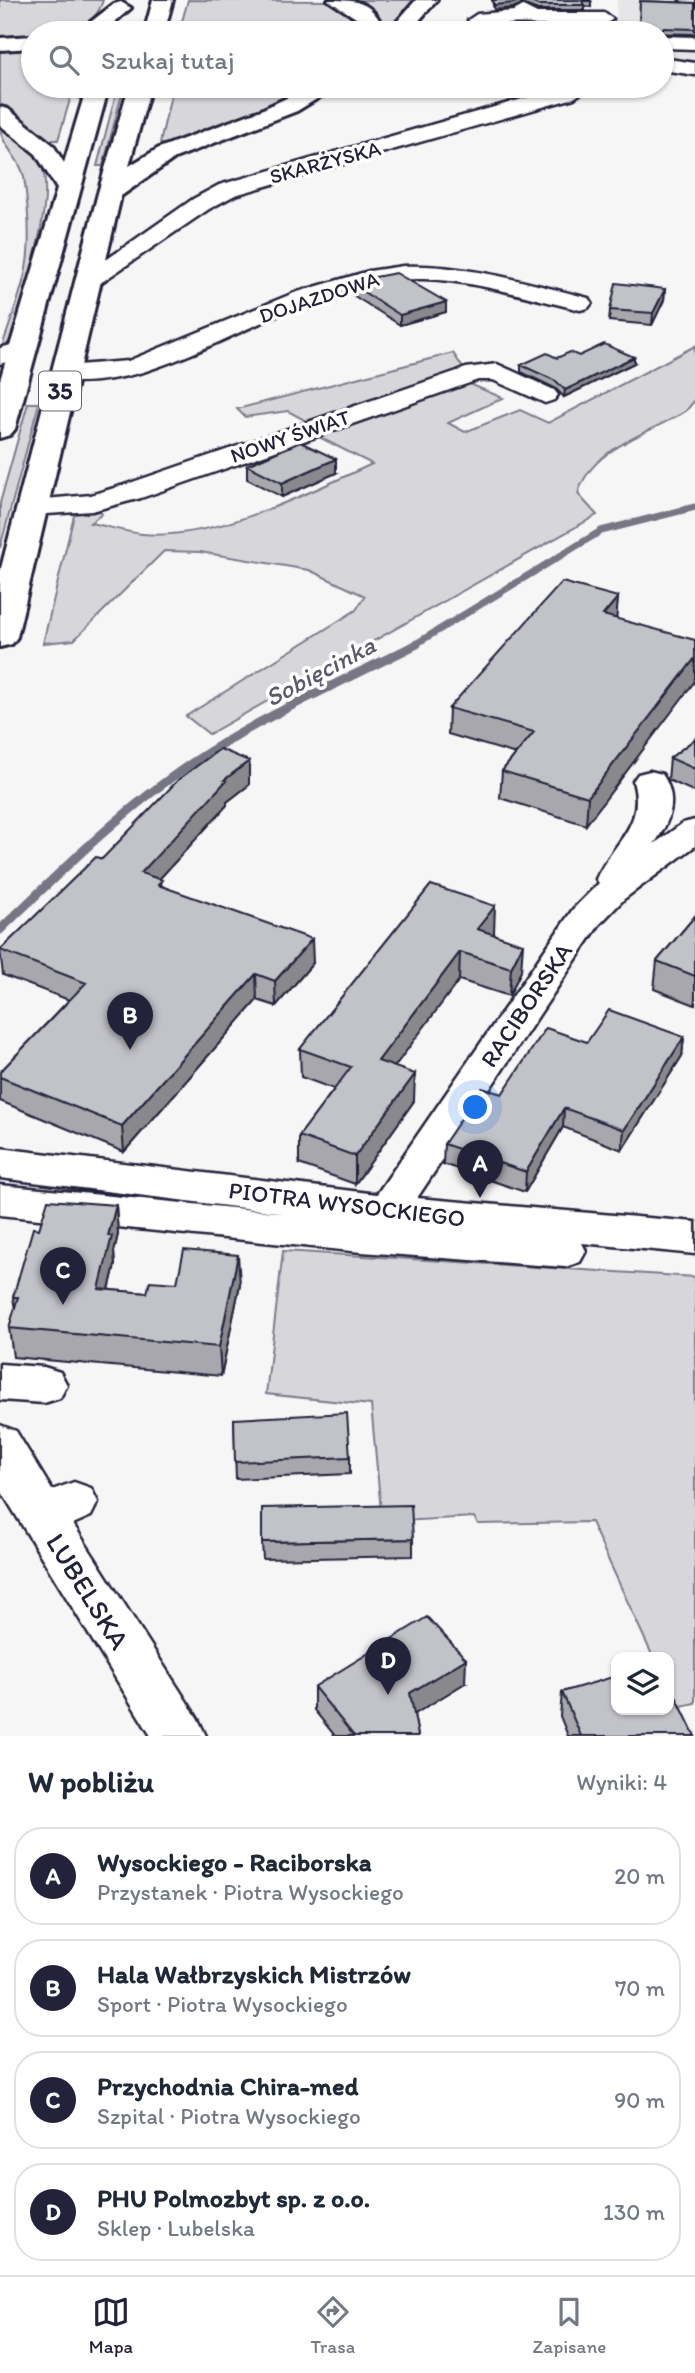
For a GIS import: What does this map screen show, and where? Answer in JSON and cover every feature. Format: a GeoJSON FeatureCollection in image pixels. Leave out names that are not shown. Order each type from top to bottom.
{"type":"FeatureCollection","features":[{"type":"Feature","properties":{"kind":"main road"},"geometry":{"type":"LineString","coordinates":[[338,0],[356,6],[370,21]]}},
{"type":"Feature","properties":{"kind":"main road"},"geometry":{"type":"LineString","coordinates":[[408,21],[427,0]]}},
{"type":"Feature","properties":{"kind":"main road"},"geometry":{"type":"LineString","coordinates":[[104,21],[123,4]]}},
{"type":"Feature","properties":{"kind":"main road"},"geometry":{"type":"LineString","coordinates":[[118,21],[123,4]]}},
{"type":"Feature","properties":{"kind":"main road"},"geometry":{"type":"LineString","coordinates":[[162,4],[167,21]]}},
{"type":"Feature","properties":{"kind":"main road"},"geometry":{"type":"LineString","coordinates":[[0,44],[21,43]]}},
{"type":"Feature","properties":{"kind":"main road","name":"35"},"geometry":{"type":"LineString","coordinates":[[0,429],[12,352],[95,98]]}},
{"type":"Feature","properties":{"kind":"main road","name":"35"},"geometry":{"type":"LineString","coordinates":[[0,637],[88,281],[137,98]]}},
{"type":"Feature","properties":{"kind":"main road"},"geometry":{"type":"LineString","coordinates":[[0,114],[45,150],[70,181],[113,184],[168,152],[303,98]]}},
{"type":"Feature","properties":{"kind":"street"},"geometry":{"type":"LineString","coordinates":[[689,0],[695,2]]}},
{"type":"Feature","properties":{"kind":"street"},"geometry":{"type":"LineString","coordinates":[[477,20],[524,13],[605,17]]}},
{"type":"Feature","properties":{"kind":"street"},"geometry":{"type":"LineString","coordinates":[[674,42],[695,43]]}},
{"type":"Feature","properties":{"kind":"street"},"geometry":{"type":"LineString","coordinates":[[674,52],[695,54]]}},
{"type":"Feature","properties":{"kind":"street"},"geometry":{"type":"LineString","coordinates":[[674,66],[695,69]]}},
{"type":"Feature","properties":{"kind":"street"},"geometry":{"type":"LineString","coordinates":[[674,75],[695,79]]}},
{"type":"Feature","properties":{"kind":"street","name":"SKARŻYSKA"},"geometry":{"type":"LineString","coordinates":[[88,281],[201,204],[227,190],[553,98]]}},
{"type":"Feature","properties":{"kind":"street","name":"DOJAZDOWA"},"geometry":{"type":"LineString","coordinates":[[65,374],[143,365],[282,306],[362,279],[400,273],[440,275],[580,303]]}},
{"type":"Feature","properties":{"kind":"street","name":"NOWY ŚWIAT"},"geometry":{"type":"LineString","coordinates":[[32,508],[93,503],[131,492],[475,373],[497,372],[545,396]]}},
{"type":"Feature","properties":{"kind":"street"},"geometry":{"type":"LineString","coordinates":[[611,891],[618,869],[649,828],[657,795],[650,781]]}},
{"type":"Feature","properties":{"kind":"street","name":"RACIBORSKA"},"geometry":{"type":"LineString","coordinates":[[389,1225],[395,1199],[570,940],[611,891],[695,830]]}},
{"type":"Feature","properties":{"kind":"street","name":"PIOTRA WYSOCKIEGO"},"geometry":{"type":"LineString","coordinates":[[0,1163],[389,1225],[695,1261]]}},
{"type":"Feature","properties":{"kind":"street","name":"PIOTRA WYSOCKIEGO"},"geometry":{"type":"LineString","coordinates":[[0,1200],[389,1225],[695,1238]]}},
{"type":"Feature","properties":{"kind":"street"},"geometry":{"type":"LineString","coordinates":[[0,1382],[44,1385]]}},
{"type":"Feature","properties":{"kind":"street","name":"LUBELSKA"},"geometry":{"type":"LineString","coordinates":[[0,1444],[58,1509],[180,1736]]}},
{"type":"Feature","properties":{"kind":"shaded area"},"geometry":{"type":"Polygon","coordinates":[[[0,0],[103,0],[99,11],[89,21],[21,21],[21,41],[0,42],[0,0]]]}},
{"type":"Feature","properties":{"kind":"shaded area"},"geometry":{"type":"Polygon","coordinates":[[[188,0],[330,1],[360,16],[361,21],[182,21],[188,0]]]}},
{"type":"Feature","properties":{"kind":"shaded area"},"geometry":{"type":"Polygon","coordinates":[[[350,0],[415,0],[397,21],[379,21],[367,8],[350,0]]]}},
{"type":"Feature","properties":{"kind":"shaded area"},"geometry":{"type":"Polygon","coordinates":[[[617,0],[695,0],[695,74],[674,70],[674,21],[616,21],[617,0]]]}},
{"type":"Feature","properties":{"kind":"shaded area"},"geometry":{"type":"Polygon","coordinates":[[[21,46],[21,98],[70,98],[58,140],[47,140],[0,105],[0,47],[21,46]]]}},
{"type":"Feature","properties":{"kind":"shaded area"},"geometry":{"type":"Polygon","coordinates":[[[115,98],[121,98],[103,166],[97,166],[115,98]]]}},
{"type":"Feature","properties":{"kind":"shaded area"},"geometry":{"type":"Polygon","coordinates":[[[170,98],[290,98],[172,148],[160,143],[170,98]]]}},
{"type":"Feature","properties":{"kind":"shaded area"},"geometry":{"type":"Polygon","coordinates":[[[0,125],[37,156],[45,178],[42,224],[36,250],[9,342],[2,347],[24,279],[29,235],[24,177],[19,163],[3,139],[0,125]]]}},
{"type":"Feature","properties":{"kind":"shaded area"},"geometry":{"type":"Polygon","coordinates":[[[695,346],[695,400],[686,411],[608,453],[595,464],[585,478],[578,494],[597,515],[209,734],[186,716],[356,610],[365,596],[309,570],[200,552],[164,551],[74,640],[43,643],[75,511],[97,507],[102,514],[90,523],[142,534],[170,534],[230,523],[290,501],[372,464],[313,434],[470,384],[503,398],[448,423],[465,432],[520,410],[548,423],[695,346]]]}},
{"type":"Feature","properties":{"kind":"shaded area"},"geometry":{"type":"Polygon","coordinates":[[[453,353],[467,374],[308,422],[288,411],[245,417],[237,409],[453,353]]]}},
{"type":"Feature","properties":{"kind":"shaded area"},"geometry":{"type":"Polygon","coordinates":[[[28,403],[39,403],[0,548],[0,503],[28,403]]]}},
{"type":"Feature","properties":{"kind":"shaded area"},"geometry":{"type":"Polygon","coordinates":[[[283,1251],[695,1277],[695,1703],[676,1707],[674,1652],[651,1652],[591,1522],[478,1524],[474,1517],[382,1522],[371,1405],[266,1394],[283,1251]]]}},
{"type":"Feature","properties":{"kind":"building"},"geometry":{"type":"Polygon","coordinates":[[[493,0],[519,0],[494,5],[493,0]]]}},
{"type":"Feature","properties":{"kind":"building"},"geometry":{"type":"Polygon","coordinates":[[[526,0],[591,1],[582,1],[584,5],[538,5],[526,0]]]}},
{"type":"Feature","properties":{"kind":"building"},"geometry":{"type":"Polygon","coordinates":[[[640,1],[695,3],[695,29],[674,28],[674,21],[639,21],[640,1]]]}},
{"type":"Feature","properties":{"kind":"building"},"geometry":{"type":"Polygon","coordinates":[[[396,273],[446,302],[400,315],[348,282],[396,273]]]}},
{"type":"Feature","properties":{"kind":"building"},"geometry":{"type":"Polygon","coordinates":[[[616,283],[665,289],[653,313],[610,310],[616,283]]]}},
{"type":"Feature","properties":{"kind":"building"},"geometry":{"type":"Polygon","coordinates":[[[604,344],[634,357],[565,390],[556,381],[521,365],[547,353],[557,358],[570,352],[579,356],[604,344]]]}},
{"type":"Feature","properties":{"kind":"building"},"geometry":{"type":"Polygon","coordinates":[[[300,442],[336,459],[282,483],[247,465],[300,442]]]}},
{"type":"Feature","properties":{"kind":"building"},"geometry":{"type":"Polygon","coordinates":[[[562,582],[618,597],[603,615],[695,640],[695,658],[588,797],[502,771],[534,732],[449,708],[562,582]]]}},
{"type":"Feature","properties":{"kind":"building"},"geometry":{"type":"Polygon","coordinates":[[[695,739],[695,769],[670,758],[695,739]]]}},
{"type":"Feature","properties":{"kind":"building"},"geometry":{"type":"Polygon","coordinates":[[[220,749],[249,761],[224,780],[226,781],[141,873],[162,880],[158,885],[312,939],[275,981],[256,974],[122,1126],[0,1077],[0,1072],[86,983],[0,950],[96,857],[102,859],[179,779],[220,749]]]}},
{"type":"Feature","properties":{"kind":"building"},"geometry":{"type":"Polygon","coordinates":[[[431,885],[495,906],[477,929],[523,944],[511,968],[460,952],[378,1061],[415,1074],[355,1156],[299,1136],[351,1067],[300,1049],[431,885]]]}},
{"type":"Feature","properties":{"kind":"building"},"geometry":{"type":"Polygon","coordinates":[[[695,916],[695,976],[657,961],[695,916]]]}},
{"type":"Feature","properties":{"kind":"building"},"geometry":{"type":"Polygon","coordinates":[[[609,1010],[684,1037],[624,1130],[564,1108],[526,1172],[444,1144],[482,1088],[502,1094],[546,1028],[587,1042],[609,1010]]]}},
{"type":"Feature","properties":{"kind":"building"},"geometry":{"type":"Polygon","coordinates":[[[48,1200],[116,1205],[108,1236],[112,1236],[99,1289],[147,1293],[150,1281],[177,1283],[184,1250],[238,1255],[219,1347],[9,1328],[18,1297],[13,1297],[33,1228],[39,1229],[48,1200]]]}},
{"type":"Feature","properties":{"kind":"building"},"geometry":{"type":"Polygon","coordinates":[[[347,1413],[350,1457],[235,1462],[234,1419],[347,1413]]]}},
{"type":"Feature","properties":{"kind":"building"},"geometry":{"type":"Polygon","coordinates":[[[411,1505],[413,1539],[262,1542],[262,1508],[411,1505]]]}},
{"type":"Feature","properties":{"kind":"building"},"geometry":{"type":"Polygon","coordinates":[[[427,1617],[466,1659],[410,1693],[418,1736],[354,1736],[314,1687],[427,1617]]]}},
{"type":"Feature","properties":{"kind":"building"},"geometry":{"type":"Polygon","coordinates":[[[611,1677],[611,1715],[674,1715],[674,1692],[695,1736],[581,1736],[562,1692],[611,1677]]]}},
{"type":"Feature","properties":{"kind":"waterway","name":"Sobięcinka"},"geometry":{"type":"LineString","coordinates":[[414,645],[601,531],[695,507]]}},
{"type":"Feature","properties":{"kind":"waterway","name":"Sobięcinka"},"geometry":{"type":"LineString","coordinates":[[0,930],[116,821],[192,763],[274,715],[417,644]]}},
{"type":"Feature","properties":{"kind":"place","name":"Hala Wałbrzyskich Mistrzów"},"geometry":{"type":"Point","coordinates":[130,1050]}},
{"type":"Feature","properties":{"kind":"place","name":"Wysockiego - Raciborska"},"geometry":{"type":"Point","coordinates":[480,1198]}},
{"type":"Feature","properties":{"kind":"place","name":"Przychodnia Chira-med"},"geometry":{"type":"Point","coordinates":[63,1305]}},
{"type":"Feature","properties":{"kind":"place","name":"PHU Polmozbyt sp. z o.o."},"geometry":{"type":"Point","coordinates":[388,1695]}}]}
